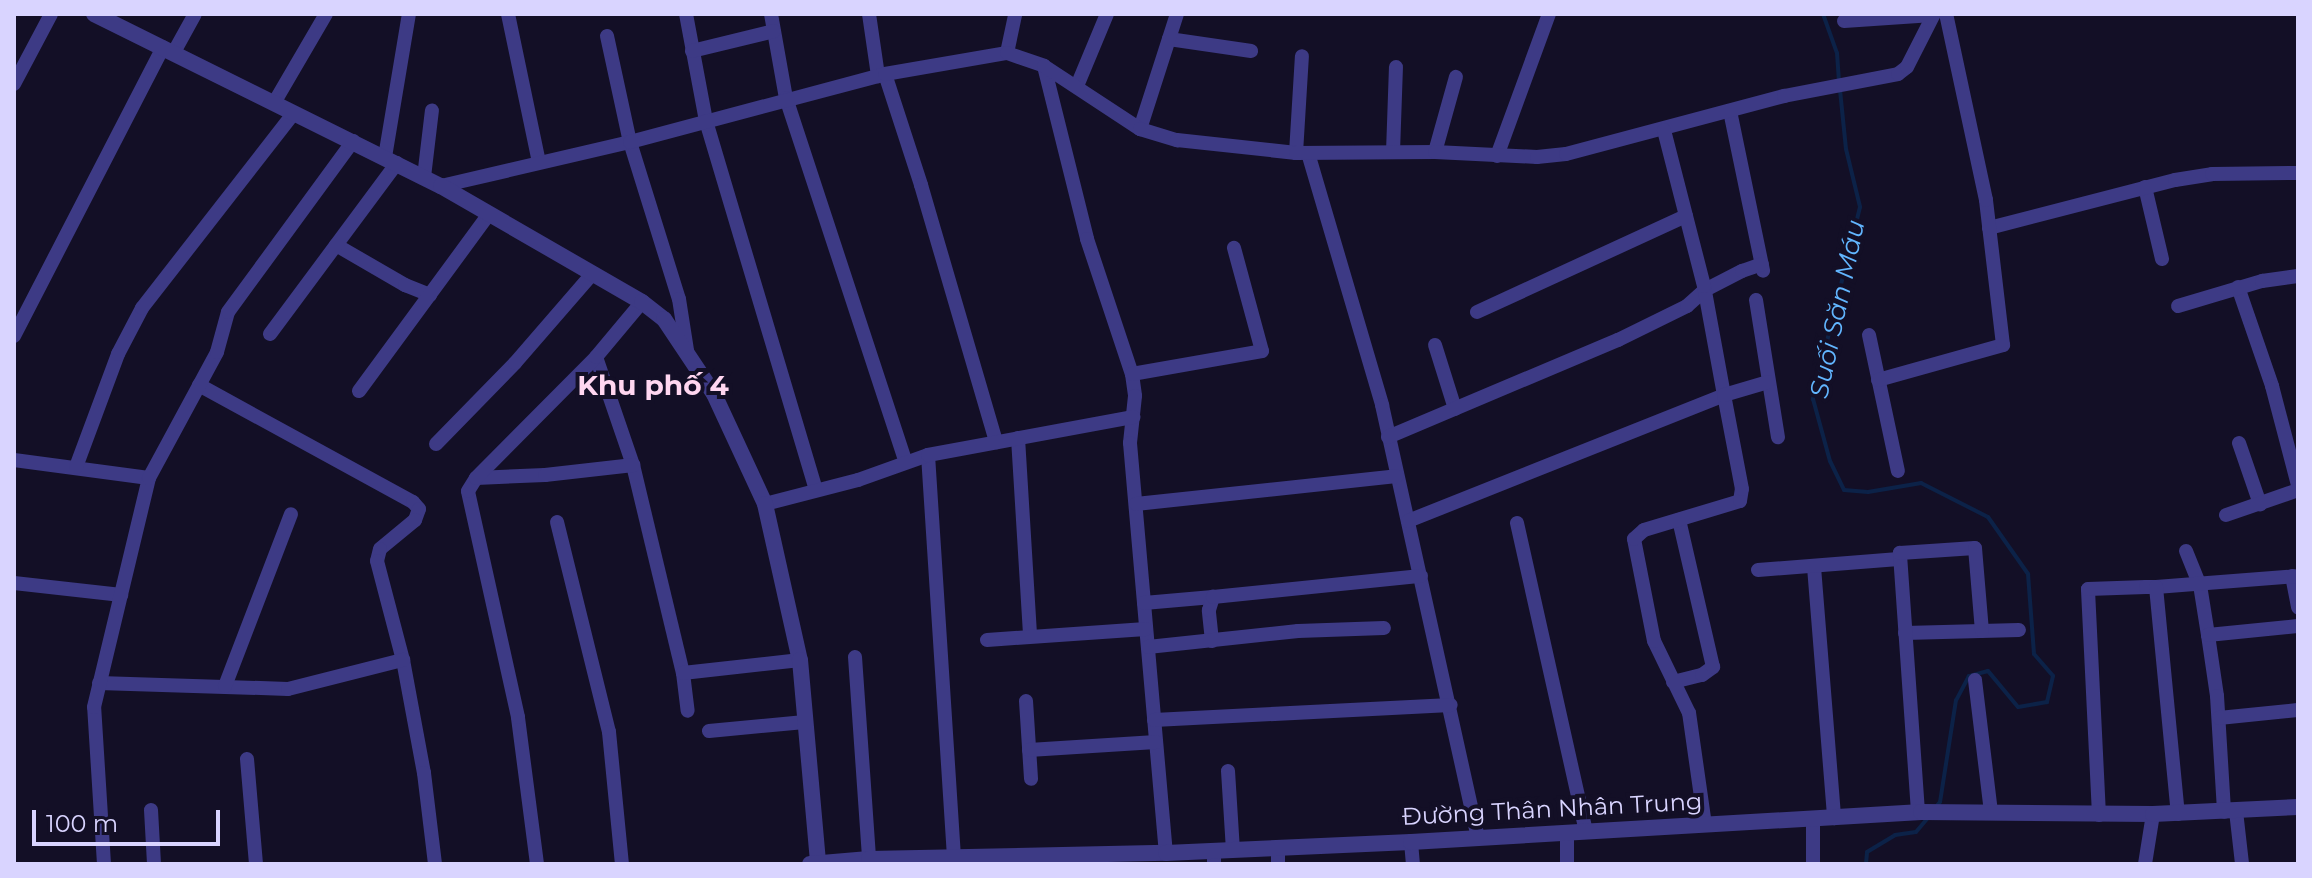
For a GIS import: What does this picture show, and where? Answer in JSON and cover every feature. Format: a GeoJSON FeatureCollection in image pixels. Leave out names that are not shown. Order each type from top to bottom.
{"type":"FeatureCollection","features":[{"type":"Feature","properties":{"kind":"street"},"geometry":{"type":"LineString","coordinates":[[14,84],[51,14]]}},
{"type":"Feature","properties":{"kind":"street"},"geometry":{"type":"LineString","coordinates":[[94,14],[441,186],[642,302],[664,319],[714,394],[765,504],[800,660],[818,864]]}},
{"type":"Feature","properties":{"kind":"street"},"geometry":{"type":"LineString","coordinates":[[15,333],[168,50],[195,14]]}},
{"type":"Feature","properties":{"kind":"street"},"geometry":{"type":"LineString","coordinates":[[274,103],[326,14]]}},
{"type":"Feature","properties":{"kind":"street"},"geometry":{"type":"LineString","coordinates":[[270,334],[336,245],[391,160],[409,14]]}},
{"type":"Feature","properties":{"kind":"street"},"geometry":{"type":"LineString","coordinates":[[508,14],[539,162]]}},
{"type":"Feature","properties":{"kind":"street"},"geometry":{"type":"LineString","coordinates":[[686,14],[706,121],[816,490]]}},
{"type":"Feature","properties":{"kind":"street"},"geometry":{"type":"LineString","coordinates":[[771,14],[786,98],[906,462]]}},
{"type":"Feature","properties":{"kind":"street"},"geometry":{"type":"LineString","coordinates":[[869,14],[882,75],[921,185],[996,442]]}},
{"type":"Feature","properties":{"kind":"street"},"geometry":{"type":"LineString","coordinates":[[1007,53],[1015,14]]}},
{"type":"Feature","properties":{"kind":"street"},"geometry":{"type":"LineString","coordinates":[[1077,86],[1107,14]]}},
{"type":"Feature","properties":{"kind":"street"},"geometry":{"type":"LineString","coordinates":[[1140,129],[1177,14]]}},
{"type":"Feature","properties":{"kind":"street"},"geometry":{"type":"LineString","coordinates":[[1497,156],[1549,14]]}},
{"type":"Feature","properties":{"kind":"street"},"geometry":{"type":"LineString","coordinates":[[441,186],[630,142],[786,98],[882,75],[1007,53],[1044,66],[1140,129],[1177,140],[1302,153],[1566,154],[1826,87],[1903,71],[1934,14]]}},
{"type":"Feature","properties":{"kind":"street"},"geometry":{"type":"LineString","coordinates":[[1844,21],[1934,14]]}},
{"type":"Feature","properties":{"kind":"street"},"geometry":{"type":"LineString","coordinates":[[1878,380],[2003,345],[1989,228],[1946,14]]}},
{"type":"Feature","properties":{"kind":"street"},"geometry":{"type":"LineString","coordinates":[[692,51],[774,31]]}},
{"type":"Feature","properties":{"kind":"street"},"geometry":{"type":"LineString","coordinates":[[607,36],[630,142],[679,299],[687,350]]}},
{"type":"Feature","properties":{"kind":"street"},"geometry":{"type":"LineString","coordinates":[[1169,39],[1251,51]]}},
{"type":"Feature","properties":{"kind":"street"},"geometry":{"type":"LineString","coordinates":[[1302,56],[1302,153],[1388,437],[1451,705],[1478,838]]}},
{"type":"Feature","properties":{"kind":"street"},"geometry":{"type":"LineString","coordinates":[[1044,66],[1087,239],[1132,374],[1134,417],[1130,443],[1166,853]]}},
{"type":"Feature","properties":{"kind":"street"},"geometry":{"type":"LineString","coordinates":[[1393,152],[1396,67]]}},
{"type":"Feature","properties":{"kind":"street"},"geometry":{"type":"LineString","coordinates":[[1435,152],[1456,77]]}},
{"type":"Feature","properties":{"kind":"street"},"geometry":{"type":"LineString","coordinates":[[424,177],[432,110]]}},
{"type":"Feature","properties":{"kind":"street"},"geometry":{"type":"LineString","coordinates":[[1388,437],[1618,340],[1687,306],[1705,290],[1762,268],[1730,111]]}},
{"type":"Feature","properties":{"kind":"street"},"geometry":{"type":"LineString","coordinates":[[76,467],[118,354],[142,308],[294,113]]}},
{"type":"Feature","properties":{"kind":"street"},"geometry":{"type":"LineString","coordinates":[[1664,130],[1705,290],[1742,497],[1737,503],[1644,530],[1634,539],[1654,641],[1689,713],[1705,825]]}},
{"type":"Feature","properties":{"kind":"street"},"geometry":{"type":"LineString","coordinates":[[104,864],[94,707],[149,478],[217,352],[228,312],[353,141]]}},
{"type":"Feature","properties":{"kind":"street"},"geometry":{"type":"LineString","coordinates":[[1989,228],[2145,187],[2212,174],[2298,173]]}},
{"type":"Feature","properties":{"kind":"street"},"geometry":{"type":"LineString","coordinates":[[2145,187],[2162,259]]}},
{"type":"Feature","properties":{"kind":"street"},"geometry":{"type":"LineString","coordinates":[[359,391],[489,214]]}},
{"type":"Feature","properties":{"kind":"street"},"geometry":{"type":"LineString","coordinates":[[1477,312],[1686,216]]}},
{"type":"Feature","properties":{"kind":"street"},"geometry":{"type":"LineString","coordinates":[[336,245],[405,285],[430,295]]}},
{"type":"Feature","properties":{"kind":"street"},"geometry":{"type":"LineString","coordinates":[[1132,374],[1262,351],[1234,248]]}},
{"type":"Feature","properties":{"kind":"street"},"geometry":{"type":"LineString","coordinates":[[436,444],[515,363],[593,273]]}},
{"type":"Feature","properties":{"kind":"street"},"geometry":{"type":"LineString","coordinates":[[2178,306],[2238,287],[2298,276]]}},
{"type":"Feature","properties":{"kind":"street"},"geometry":{"type":"LineString","coordinates":[[2226,515],[2298,488],[2272,386],[2238,287]]}},
{"type":"Feature","properties":{"kind":"street"},"geometry":{"type":"LineString","coordinates":[[1756,300],[1778,437]]}},
{"type":"Feature","properties":{"kind":"street"},"geometry":{"type":"LineString","coordinates":[[537,864],[518,717],[468,495],[476,478],[596,357],[642,302]]}},
{"type":"Feature","properties":{"kind":"street"},"geometry":{"type":"LineString","coordinates":[[1869,335],[1898,471]]}},
{"type":"Feature","properties":{"kind":"street"},"geometry":{"type":"LineString","coordinates":[[1435,345],[1455,409]]}},
{"type":"Feature","properties":{"kind":"street"},"geometry":{"type":"LineString","coordinates":[[596,357],[633,465],[683,673],[688,711]]}},
{"type":"Feature","properties":{"kind":"street"},"geometry":{"type":"LineString","coordinates":[[1408,521],[1724,395],[1768,382]]}},
{"type":"Feature","properties":{"kind":"street"},"geometry":{"type":"LineString","coordinates":[[199,385],[418,507],[415,520],[385,544],[377,561],[403,660],[424,773],[435,864]]}},
{"type":"Feature","properties":{"kind":"street"},"geometry":{"type":"LineString","coordinates":[[765,504],[928,455],[1134,417]]}},
{"type":"Feature","properties":{"kind":"street"},"geometry":{"type":"LineString","coordinates":[[1018,438],[1030,635]]}},
{"type":"Feature","properties":{"kind":"street"},"geometry":{"type":"LineString","coordinates":[[2239,443],[2260,504]]}},
{"type":"Feature","properties":{"kind":"street"},"geometry":{"type":"LineString","coordinates":[[928,455],[954,857]]}},
{"type":"Feature","properties":{"kind":"street"},"geometry":{"type":"LineString","coordinates":[[14,460],[149,478]]}},
{"type":"Feature","properties":{"kind":"street"},"geometry":{"type":"LineString","coordinates":[[476,478],[545,475],[633,465]]}},
{"type":"Feature","properties":{"kind":"street"},"geometry":{"type":"LineString","coordinates":[[1136,504],[1397,476]]}},
{"type":"Feature","properties":{"kind":"street"},"geometry":{"type":"LineString","coordinates":[[225,686],[291,514]]}},
{"type":"Feature","properties":{"kind":"street"},"geometry":{"type":"LineString","coordinates":[[1673,682],[1702,675],[1713,667],[1679,520]]}},
{"type":"Feature","properties":{"kind":"street"},"geometry":{"type":"LineString","coordinates":[[557,522],[609,732],[622,864]]}},
{"type":"Feature","properties":{"kind":"street"},"geometry":{"type":"LineString","coordinates":[[1517,523],[1586,831]]}},
{"type":"Feature","properties":{"kind":"street"},"geometry":{"type":"LineString","coordinates":[[1919,812],[1900,553],[1910,549],[1975,548],[1982,631]]}},
{"type":"Feature","properties":{"kind":"street"},"geometry":{"type":"LineString","coordinates":[[2186,551],[2200,585],[2230,812],[2242,864]]}},
{"type":"Feature","properties":{"kind":"street"},"geometry":{"type":"LineString","coordinates":[[1758,570],[1899,559]]}},
{"type":"Feature","properties":{"kind":"street"},"geometry":{"type":"LineString","coordinates":[[1814,567],[1834,818]]}},
{"type":"Feature","properties":{"kind":"street"},"geometry":{"type":"LineString","coordinates":[[1144,603],[1421,576]]}},
{"type":"Feature","properties":{"kind":"street"},"geometry":{"type":"LineString","coordinates":[[2099,815],[2088,589],[2200,585],[2295,576],[2298,607]]}},
{"type":"Feature","properties":{"kind":"street"},"geometry":{"type":"LineString","coordinates":[[14,583],[121,595]]}},
{"type":"Feature","properties":{"kind":"street"},"geometry":{"type":"LineString","coordinates":[[2156,587],[2178,814]]}},
{"type":"Feature","properties":{"kind":"street"},"geometry":{"type":"LineString","coordinates":[[1212,641],[1209,610],[1213,597]]}},
{"type":"Feature","properties":{"kind":"street"},"geometry":{"type":"LineString","coordinates":[[2208,635],[2298,626]]}},
{"type":"Feature","properties":{"kind":"street"},"geometry":{"type":"LineString","coordinates":[[1148,647],[1298,631],[1384,628]]}},
{"type":"Feature","properties":{"kind":"street"},"geometry":{"type":"LineString","coordinates":[[987,640],[1146,629]]}},
{"type":"Feature","properties":{"kind":"street"},"geometry":{"type":"LineString","coordinates":[[1905,633],[2019,630]]}},
{"type":"Feature","properties":{"kind":"street"},"geometry":{"type":"LineString","coordinates":[[855,657],[861,861]]}},
{"type":"Feature","properties":{"kind":"street"},"geometry":{"type":"LineString","coordinates":[[99,683],[288,689],[403,660]]}},
{"type":"Feature","properties":{"kind":"street"},"geometry":{"type":"LineString","coordinates":[[683,673],[800,660]]}},
{"type":"Feature","properties":{"kind":"street"},"geometry":{"type":"LineString","coordinates":[[1975,680],[1991,813]]}},
{"type":"Feature","properties":{"kind":"street"},"geometry":{"type":"LineString","coordinates":[[1026,701],[1031,779]]}},
{"type":"Feature","properties":{"kind":"street"},"geometry":{"type":"LineString","coordinates":[[1154,720],[1451,705]]}},
{"type":"Feature","properties":{"kind":"street"},"geometry":{"type":"LineString","coordinates":[[2219,718],[2298,710]]}},
{"type":"Feature","properties":{"kind":"street"},"geometry":{"type":"LineString","coordinates":[[709,731],[805,722]]}},
{"type":"Feature","properties":{"kind":"street"},"geometry":{"type":"LineString","coordinates":[[1029,750],[1156,742]]}},
{"type":"Feature","properties":{"kind":"street"},"geometry":{"type":"LineString","coordinates":[[247,759],[256,864]]}},
{"type":"Feature","properties":{"kind":"street"},"geometry":{"type":"LineString","coordinates":[[1228,771],[1233,850]]}},
{"type":"Feature","properties":{"kind":"street","name":"Đường Thân Nhân Trung"},"geometry":{"type":"LineString","coordinates":[[810,864],[925,861],[954,857],[990,860],[1093,858],[1166,853],[1214,858],[1233,850],[1278,856],[1411,842],[1919,812],[2178,814],[2298,807]]}},
{"type":"Feature","properties":{"kind":"street"},"geometry":{"type":"LineString","coordinates":[[151,810],[154,864]]}},
{"type":"Feature","properties":{"kind":"street"},"geometry":{"type":"LineString","coordinates":[[2145,864],[2153,814]]}},
{"type":"Feature","properties":{"kind":"street"},"geometry":{"type":"LineString","coordinates":[[1813,819],[1813,864]]}},
{"type":"Feature","properties":{"kind":"street"},"geometry":{"type":"LineString","coordinates":[[1567,832],[1567,864]]}},
{"type":"Feature","properties":{"kind":"street"},"geometry":{"type":"LineString","coordinates":[[1411,842],[1413,864]]}},
{"type":"Feature","properties":{"kind":"waterway","name":"Suối Săn Máu"},"geometry":{"type":"LineString","coordinates":[[1823,14],[1837,53],[1839,81]]}},
{"type":"Feature","properties":{"kind":"waterway","name":"Suối Săn Máu"},"geometry":{"type":"LineString","coordinates":[[1840,90],[1846,149],[1860,207],[1813,399],[1830,461],[1844,490],[1868,492],[1921,483],[1988,517],[2028,574],[2034,654],[2053,676],[2047,702],[2018,707],[1988,671],[1969,676],[1956,700],[1940,802],[1935,808]]}},
{"type":"Feature","properties":{"kind":"waterway","name":"Suối Săn Máu"},"geometry":{"type":"LineString","coordinates":[[1866,864],[1867,852],[1895,835],[1916,832],[1927,819]]}},
{"type":"Feature","properties":{"kind":"district","name":"Khu phố 4"},"geometry":{"type":"Point","coordinates":[653,385]}}]}
